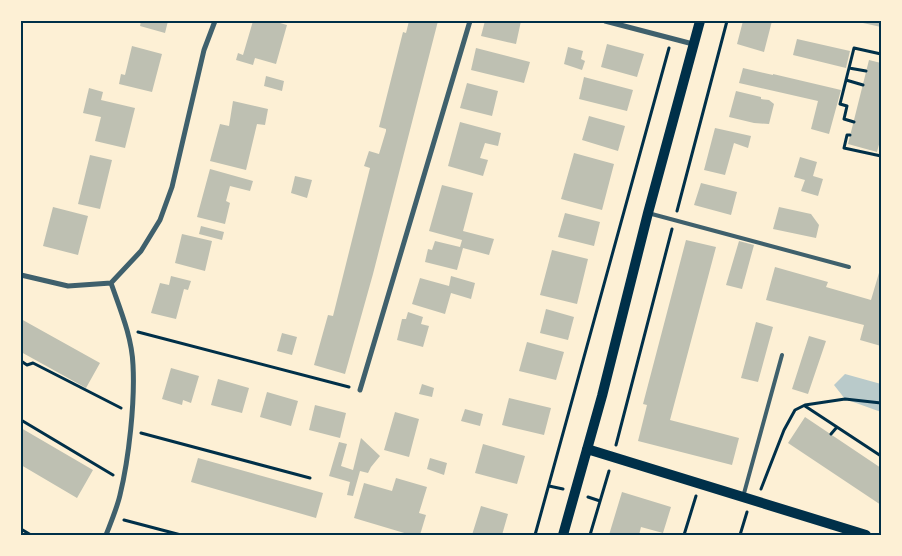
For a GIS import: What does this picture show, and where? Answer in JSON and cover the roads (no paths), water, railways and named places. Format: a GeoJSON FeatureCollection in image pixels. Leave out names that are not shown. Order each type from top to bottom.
{"type":"FeatureCollection","features":[{"type":"Feature","properties":{"kind":"main road"},"geometry":{"type":"LineString","coordinates":[[562,535],[587,449],[700,21]]}},
{"type":"Feature","properties":{"kind":"main road"},"geometry":{"type":"LineString","coordinates":[[587,449],[866,535]]}},
{"type":"Feature","properties":{"kind":"street"},"geometry":{"type":"LineString","coordinates":[[21,275],[68,286],[111,283],[141,251],[160,220],[172,187],[204,50],[215,21]]}},
{"type":"Feature","properties":{"kind":"street"},"geometry":{"type":"LineString","coordinates":[[360,390],[470,21]]}},
{"type":"Feature","properties":{"kind":"street"},"geometry":{"type":"LineString","coordinates":[[605,21],[694,44]]}},
{"type":"Feature","properties":{"kind":"street"},"geometry":{"type":"LineString","coordinates":[[106,535],[120,495],[132,413],[133,364],[126,328],[111,283]]}},
{"type":"Feature","properties":{"kind":"lane"},"geometry":{"type":"LineString","coordinates":[[648,213],[850,267]]}},
{"type":"Feature","properties":{"kind":"lane"},"geometry":{"type":"LineString","coordinates":[[750,499],[782,355]]}}]}
